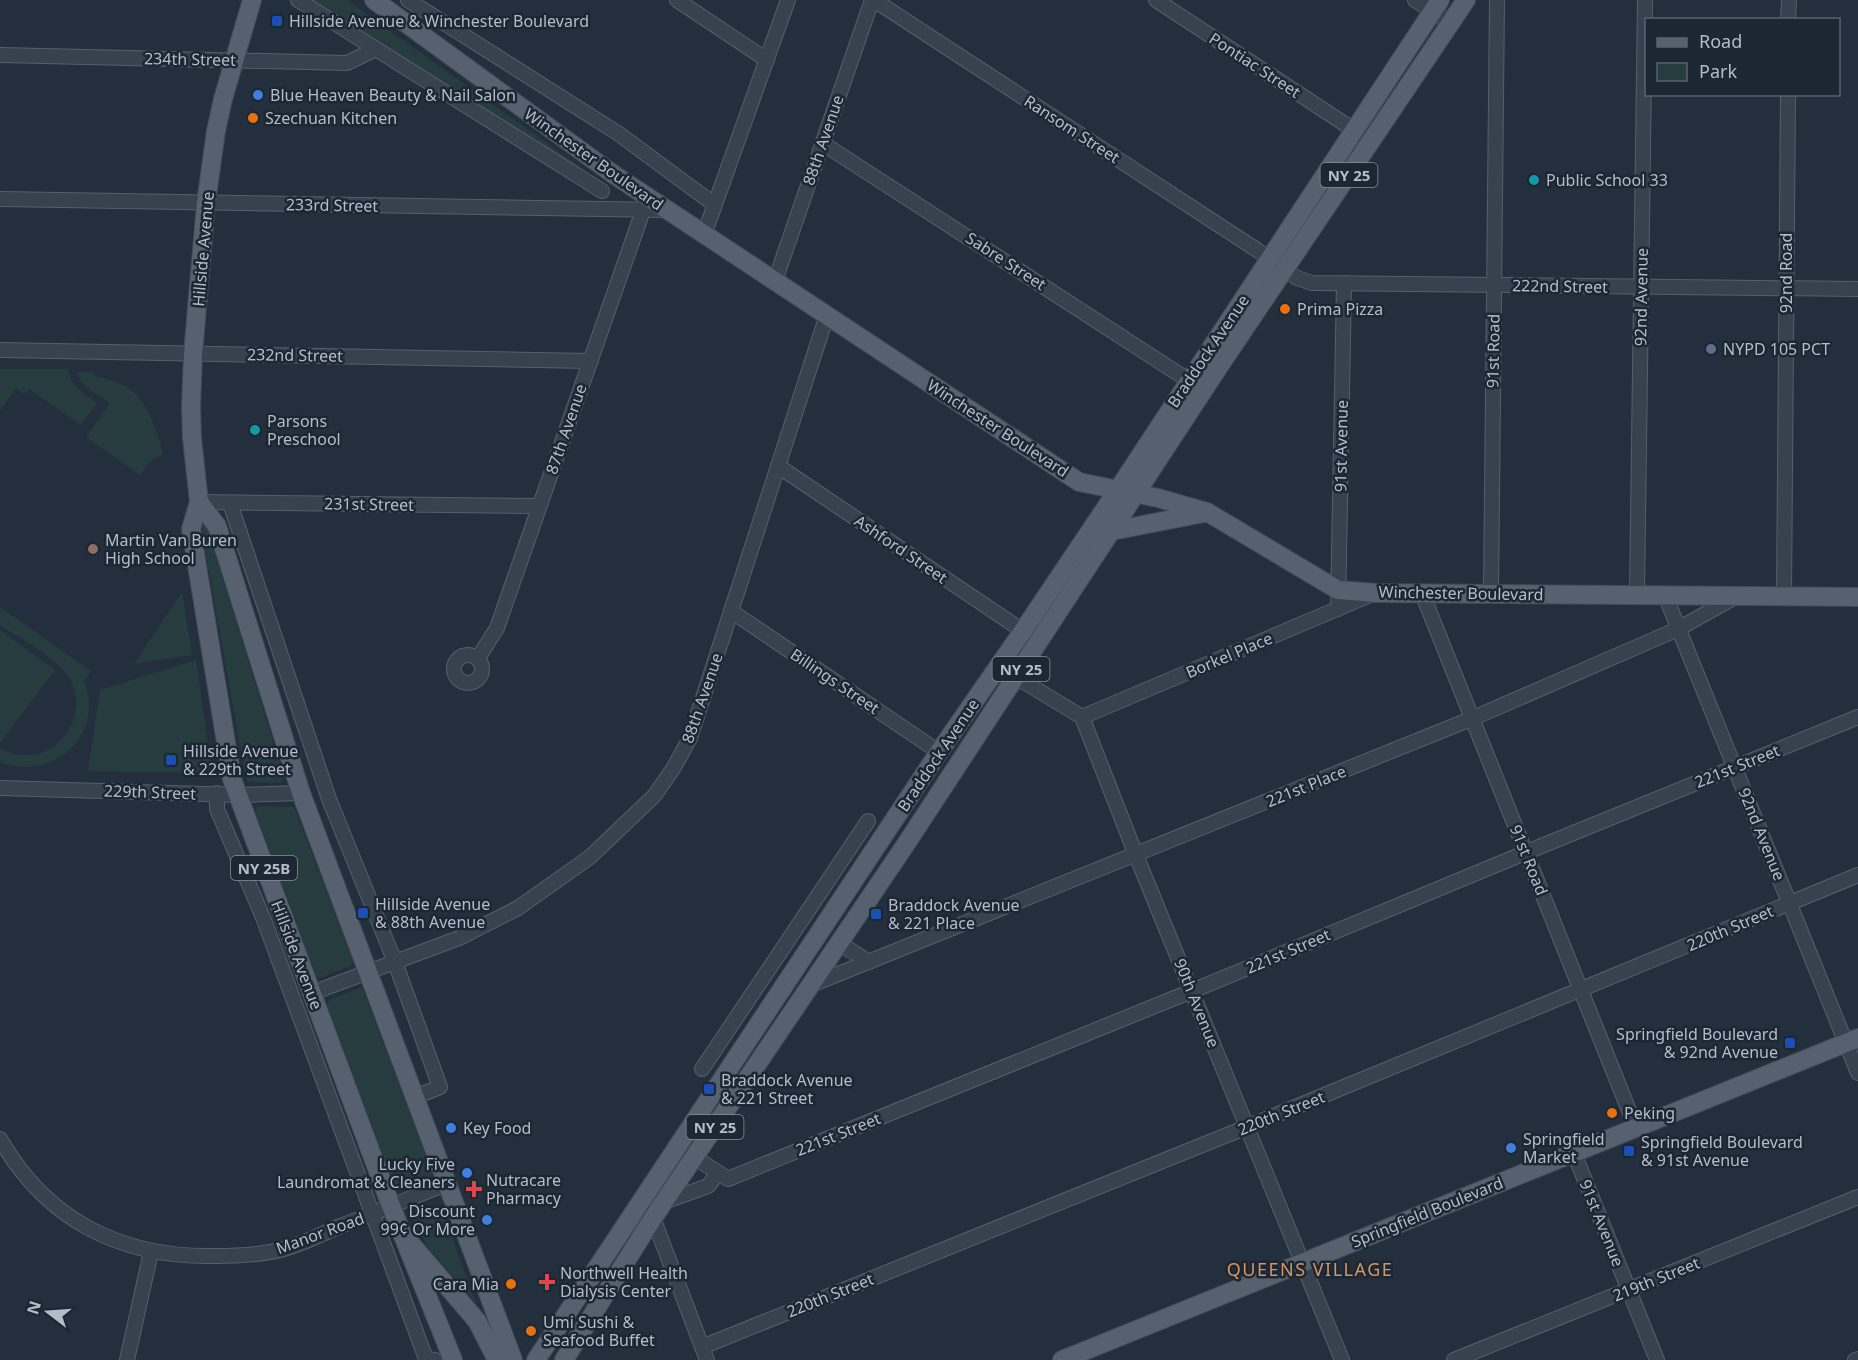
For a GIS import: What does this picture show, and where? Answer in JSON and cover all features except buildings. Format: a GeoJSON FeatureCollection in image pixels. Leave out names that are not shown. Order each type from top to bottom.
{"type":"FeatureCollection","features":[{"type":"Feature","properties":{"kind":"main road","name":"Hillside Avenue"},"geometry":{"type":"LineString","coordinates":[[252,0],[216,131],[206,203],[193,354],[192,438],[199,502],[191,529],[232,778],[391,1206],[453,1360]]}},
{"type":"Feature","properties":{"kind":"main road","name":"Winchester Boulevard"},"geometry":{"type":"LineString","coordinates":[[374,0],[613,174],[646,204],[665,210],[704,235],[1079,482],[1207,512],[1338,590],[1376,593],[1858,597]]}},
{"type":"Feature","properties":{"kind":"main road","name":"Braddock Avenue"},"geometry":{"type":"LineString","coordinates":[[536,1360],[646,1213],[664,1202],[906,844],[1136,494],[1466,0]]}},
{"type":"Feature","properties":{"kind":"main road","name":"Braddock Avenue"},"geometry":{"type":"LineString","coordinates":[[564,1360],[646,1213],[887,831],[1117,491],[1436,6]]}},
{"type":"Feature","properties":{"kind":"main road","name":"Hillside Avenue"},"geometry":{"type":"LineString","coordinates":[[199,502],[216,526],[301,793],[513,1360]]}},
{"type":"Feature","properties":{"kind":"main road"},"geometry":{"type":"LineString","coordinates":[[1112,531],[1207,512]]}},
{"type":"Feature","properties":{"kind":"main road"},"geometry":{"type":"LineString","coordinates":[[887,831],[906,844]]}},
{"type":"Feature","properties":{"kind":"main road","name":"Springfield Boulevard"},"geometry":{"type":"LineString","coordinates":[[1062,1360],[1852,1041]]}},
{"type":"Feature","properties":{"kind":"main road"},"geometry":{"type":"LineString","coordinates":[[402,1233],[477,1321],[497,1360]]}},
{"type":"Feature","properties":{"kind":"street","name":"Winchester Boulevard"},"geometry":{"type":"LineString","coordinates":[[298,0],[602,191]]}},
{"type":"Feature","properties":{"kind":"street","name":"Winchester Boulevard"},"geometry":{"type":"LineString","coordinates":[[408,0],[619,134],[715,205]]}},
{"type":"Feature","properties":{"kind":"street"},"geometry":{"type":"LineString","coordinates":[[677,0],[767,60]]}},
{"type":"Feature","properties":{"kind":"street"},"geometry":{"type":"LineString","coordinates":[[704,235],[788,0]]}},
{"type":"Feature","properties":{"kind":"street","name":"88th Avenue"},"geometry":{"type":"LineString","coordinates":[[775,281],[873,0]]}},
{"type":"Feature","properties":{"kind":"street","name":"Ransom Street"},"geometry":{"type":"LineString","coordinates":[[873,0],[1269,259]]}},
{"type":"Feature","properties":{"kind":"street","name":"Pontiac Street"},"geometry":{"type":"LineString","coordinates":[[1156,0],[1354,130]]}},
{"type":"Feature","properties":{"kind":"street"},"geometry":{"type":"LineString","coordinates":[[1415,0],[1436,6],[1451,23]]}},
{"type":"Feature","properties":{"kind":"street","name":"91st Road"},"geometry":{"type":"LineString","coordinates":[[1491,594],[1497,0]]}},
{"type":"Feature","properties":{"kind":"street","name":"92nd Avenue"},"geometry":{"type":"LineString","coordinates":[[1637,594],[1645,0]]}},
{"type":"Feature","properties":{"kind":"street"},"geometry":{"type":"LineString","coordinates":[[1788,18],[1789,0]]}},
{"type":"Feature","properties":{"kind":"street","name":"234th Street"},"geometry":{"type":"LineString","coordinates":[[0,55],[347,63],[376,49]]}},
{"type":"Feature","properties":{"kind":"street","name":"92nd Road"},"geometry":{"type":"LineString","coordinates":[[1784,596],[1788,96]]}},
{"type":"Feature","properties":{"kind":"street","name":"Sabre Street"},"geometry":{"type":"LineString","coordinates":[[822,143],[1188,380]]}},
{"type":"Feature","properties":{"kind":"street"},"geometry":{"type":"LineString","coordinates":[[591,208],[613,174]]}},
{"type":"Feature","properties":{"kind":"street","name":"233rd Street"},"geometry":{"type":"LineString","coordinates":[[0,199],[591,208],[646,204]]}},
{"type":"Feature","properties":{"kind":"street","name":"87th Avenue"},"geometry":{"type":"LineString","coordinates":[[478,658],[497,628],[646,204]]}},
{"type":"Feature","properties":{"kind":"street","name":"222nd Street"},"geometry":{"type":"LineString","coordinates":[[1269,259],[1297,278],[1312,283],[1858,289]]}},
{"type":"Feature","properties":{"kind":"street","name":"91st Avenue"},"geometry":{"type":"LineString","coordinates":[[1338,609],[1344,283]]}},
{"type":"Feature","properties":{"kind":"street","name":"88th Avenue"},"geometry":{"type":"LineString","coordinates":[[312,993],[459,938],[518,908],[590,857],[654,796],[673,769],[690,738],[827,315]]}},
{"type":"Feature","properties":{"kind":"street","name":"232nd Street"},"geometry":{"type":"LineString","coordinates":[[0,350],[591,360]]}},
{"type":"Feature","properties":{"kind":"street","name":"Ashford Street"},"geometry":{"type":"LineString","coordinates":[[778,466],[1023,631]]}},
{"type":"Feature","properties":{"kind":"street","name":"231st Street"},"geometry":{"type":"LineString","coordinates":[[199,502],[539,506]]}},
{"type":"Feature","properties":{"kind":"street"},"geometry":{"type":"LineString","coordinates":[[230,502],[329,799],[395,962],[440,1087],[415,1097]]}},
{"type":"Feature","properties":{"kind":"street","name":"Borkel Place"},"geometry":{"type":"LineString","coordinates":[[1082,717],[1376,593]]}},
{"type":"Feature","properties":{"kind":"street","name":"91st Road"},"geometry":{"type":"LineString","coordinates":[[1422,593],[1636,1128]]}},
{"type":"Feature","properties":{"kind":"street","name":"92nd Avenue"},"geometry":{"type":"LineString","coordinates":[[1665,595],[1790,903],[1852,1041],[1858,1073]]}},
{"type":"Feature","properties":{"kind":"street","name":"221st Place"},"geometry":{"type":"LineString","coordinates":[[811,985],[1471,719],[1678,629],[1736,596]]}},
{"type":"Feature","properties":{"kind":"street","name":"Billings Street"},"geometry":{"type":"LineString","coordinates":[[731,611],[939,752]]}},
{"type":"Feature","properties":{"kind":"street"},"geometry":{"type":"LineString","coordinates":[[1016,677],[1082,717]]}},
{"type":"Feature","properties":{"kind":"street","name":"90th Avenue"},"geometry":{"type":"LineString","coordinates":[[1082,717],[1341,1360]]}},
{"type":"Feature","properties":{"kind":"street","name":"221st Street"},"geometry":{"type":"LineString","coordinates":[[718,1173],[728,1179],[1858,717]]}},
{"type":"Feature","properties":{"kind":"street","name":"229th Street"},"geometry":{"type":"LineString","coordinates":[[0,788],[238,795],[301,793]]}},
{"type":"Feature","properties":{"kind":"street","name":"Hillside Avenue"},"geometry":{"type":"LineString","coordinates":[[217,794],[217,809],[268,930],[426,1359],[435,1360]]}},
{"type":"Feature","properties":{"kind":"street"},"geometry":{"type":"LineString","coordinates":[[702,1069],[868,821]]}},
{"type":"Feature","properties":{"kind":"street","name":"220th Street"},"geometry":{"type":"LineString","coordinates":[[702,1347],[1247,1127],[1858,875]]}},
{"type":"Feature","properties":{"kind":"street"},"geometry":{"type":"LineString","coordinates":[[839,943],[869,962]]}},
{"type":"Feature","properties":{"kind":"street","name":"Manor Road"},"geometry":{"type":"LineString","coordinates":[[0,1139],[22,1172],[36,1187],[62,1210],[100,1234],[151,1252],[195,1257],[263,1253],[288,1248],[448,1183]]}},
{"type":"Feature","properties":{"kind":"street","name":"91st Avenue"},"geometry":{"type":"LineString","coordinates":[[1574,1153],[1657,1360]]}},
{"type":"Feature","properties":{"kind":"street"},"geometry":{"type":"LineString","coordinates":[[664,1202],[708,1186],[718,1173],[694,1157]]}},
{"type":"Feature","properties":{"kind":"street","name":"219th Street"},"geometry":{"type":"LineString","coordinates":[[1454,1360],[1858,1197]]}},
{"type":"Feature","properties":{"kind":"street"},"geometry":{"type":"LineString","coordinates":[[646,1213],[707,1360]]}},
{"type":"Feature","properties":{"kind":"street"},"geometry":{"type":"LineString","coordinates":[[127,1360],[151,1252]]}},
{"type":"Feature","properties":{"kind":"green space"},"geometry":{"type":"Polygon","coordinates":[[[309,0],[347,0],[590,174],[309,0]]]}},
{"type":"Feature","properties":{"kind":"green space"},"geometry":{"type":"Polygon","coordinates":[[[0,369],[69,369],[75,385],[97,403],[81,425],[29,389],[24,394],[16,388],[0,411],[0,369]]]}},
{"type":"Feature","properties":{"kind":"green space"},"geometry":{"type":"Polygon","coordinates":[[[77,372],[93,372],[95,376],[126,387],[136,395],[147,410],[156,429],[163,455],[150,461],[140,475],[86,437],[110,403],[85,386],[77,372]]]}},
{"type":"Feature","properties":{"kind":"green space"},"geometry":{"type":"Polygon","coordinates":[[[202,524],[206,524],[284,777],[280,783],[249,782],[246,778],[202,524]]]}},
{"type":"Feature","properties":{"kind":"green space"},"geometry":{"type":"Polygon","coordinates":[[[182,592],[192,655],[134,664],[182,592]]]}},
{"type":"Feature","properties":{"kind":"green space"},"geometry":{"type":"Polygon","coordinates":[[[0,607],[91,671],[84,681],[89,701],[87,719],[81,736],[70,750],[55,760],[38,766],[19,767],[0,762],[0,748],[22,755],[36,754],[60,741],[74,718],[75,691],[69,678],[56,663],[0,625],[0,607]]]}},
{"type":"Feature","properties":{"kind":"green space"},"geometry":{"type":"Polygon","coordinates":[[[0,630],[55,670],[0,743],[0,630]]]}},
{"type":"Feature","properties":{"kind":"green space"},"geometry":{"type":"Polygon","coordinates":[[[196,660],[212,773],[88,771],[100,690],[196,660]]]}},
{"type":"Feature","properties":{"kind":"green space"},"geometry":{"type":"Polygon","coordinates":[[[258,806],[294,807],[353,961],[351,966],[319,978],[316,975],[255,811],[258,806]]]}},
{"type":"Feature","properties":{"kind":"green space"},"geometry":{"type":"Polygon","coordinates":[[[359,988],[363,990],[432,1173],[431,1178],[400,1189],[395,1187],[327,1005],[329,1000],[359,988]]]}},
{"type":"Feature","properties":{"kind":"green space"},"geometry":{"type":"Polygon","coordinates":[[[440,1205],[476,1303],[429,1249],[411,1215],[440,1205]]]}},
{"type":"Feature","properties":{"kind":"place","name":"Hillside Avenue & Winchester Boulevard"},"geometry":{"type":"Point","coordinates":[277,21]}},
{"type":"Feature","properties":{"kind":"place","name":"Blue Heaven Beauty & Nail Salon"},"geometry":{"type":"Point","coordinates":[258,95]}},
{"type":"Feature","properties":{"kind":"place","name":"Szechuan Kitchen"},"geometry":{"type":"Point","coordinates":[253,118]}},
{"type":"Feature","properties":{"kind":"place","name":"Public School 33"},"geometry":{"type":"Point","coordinates":[1534,180]}},
{"type":"Feature","properties":{"kind":"place","name":"Prima Pizza"},"geometry":{"type":"Point","coordinates":[1285,309]}},
{"type":"Feature","properties":{"kind":"place","name":"NYPD 105 PCT"},"geometry":{"type":"Point","coordinates":[1711,349]}},
{"type":"Feature","properties":{"kind":"place","name":"Parsons Preschool"},"geometry":{"type":"Point","coordinates":[255,430]}},
{"type":"Feature","properties":{"kind":"place","name":"Martin Van Buren High School"},"geometry":{"type":"Point","coordinates":[93,549]}},
{"type":"Feature","properties":{"kind":"place","name":"Hillside Avenue & 229th Street"},"geometry":{"type":"Point","coordinates":[171,760]}},
{"type":"Feature","properties":{"kind":"place","name":"Hillside Avenue & 88th Avenue"},"geometry":{"type":"Point","coordinates":[363,913]}},
{"type":"Feature","properties":{"kind":"place","name":"Braddock Avenue & 221 Place"},"geometry":{"type":"Point","coordinates":[876,914]}},
{"type":"Feature","properties":{"kind":"place","name":"Springfield Boulevard & 92nd Avenue"},"geometry":{"type":"Point","coordinates":[1790,1043]}},
{"type":"Feature","properties":{"kind":"place","name":"Braddock Avenue & 221 Street"},"geometry":{"type":"Point","coordinates":[709,1089]}},
{"type":"Feature","properties":{"kind":"place","name":"Peking"},"geometry":{"type":"Point","coordinates":[1612,1113]}},
{"type":"Feature","properties":{"kind":"place","name":"Key Food"},"geometry":{"type":"Point","coordinates":[451,1128]}},
{"type":"Feature","properties":{"kind":"place","name":"Springfield Market"},"geometry":{"type":"Point","coordinates":[1511,1148]}},
{"type":"Feature","properties":{"kind":"place","name":"Springfield Boulevard & 91st Avenue"},"geometry":{"type":"Point","coordinates":[1629,1151]}},
{"type":"Feature","properties":{"kind":"place","name":"Lucky Five Laundromat & Cleaners"},"geometry":{"type":"Point","coordinates":[467,1173]}},
{"type":"Feature","properties":{"kind":"place","name":"Nutracare Pharmacy"},"geometry":{"type":"Point","coordinates":[474,1189]}},
{"type":"Feature","properties":{"kind":"place","name":"Discount 99¢ Or More"},"geometry":{"type":"Point","coordinates":[487,1220]}},
{"type":"Feature","properties":{"kind":"place","name":"Northwell Health Dialysis Center"},"geometry":{"type":"Point","coordinates":[547,1282]}},
{"type":"Feature","properties":{"kind":"place","name":"Cara Mia"},"geometry":{"type":"Point","coordinates":[511,1284]}},
{"type":"Feature","properties":{"kind":"place","name":"Umi Sushi & Seafood Buffet"},"geometry":{"type":"Point","coordinates":[531,1331]}},
{"type":"Feature","properties":{"kind":"district","name":"QUEENS VILLAGE"},"geometry":{"type":"Point","coordinates":[1310,1269]}}]}
